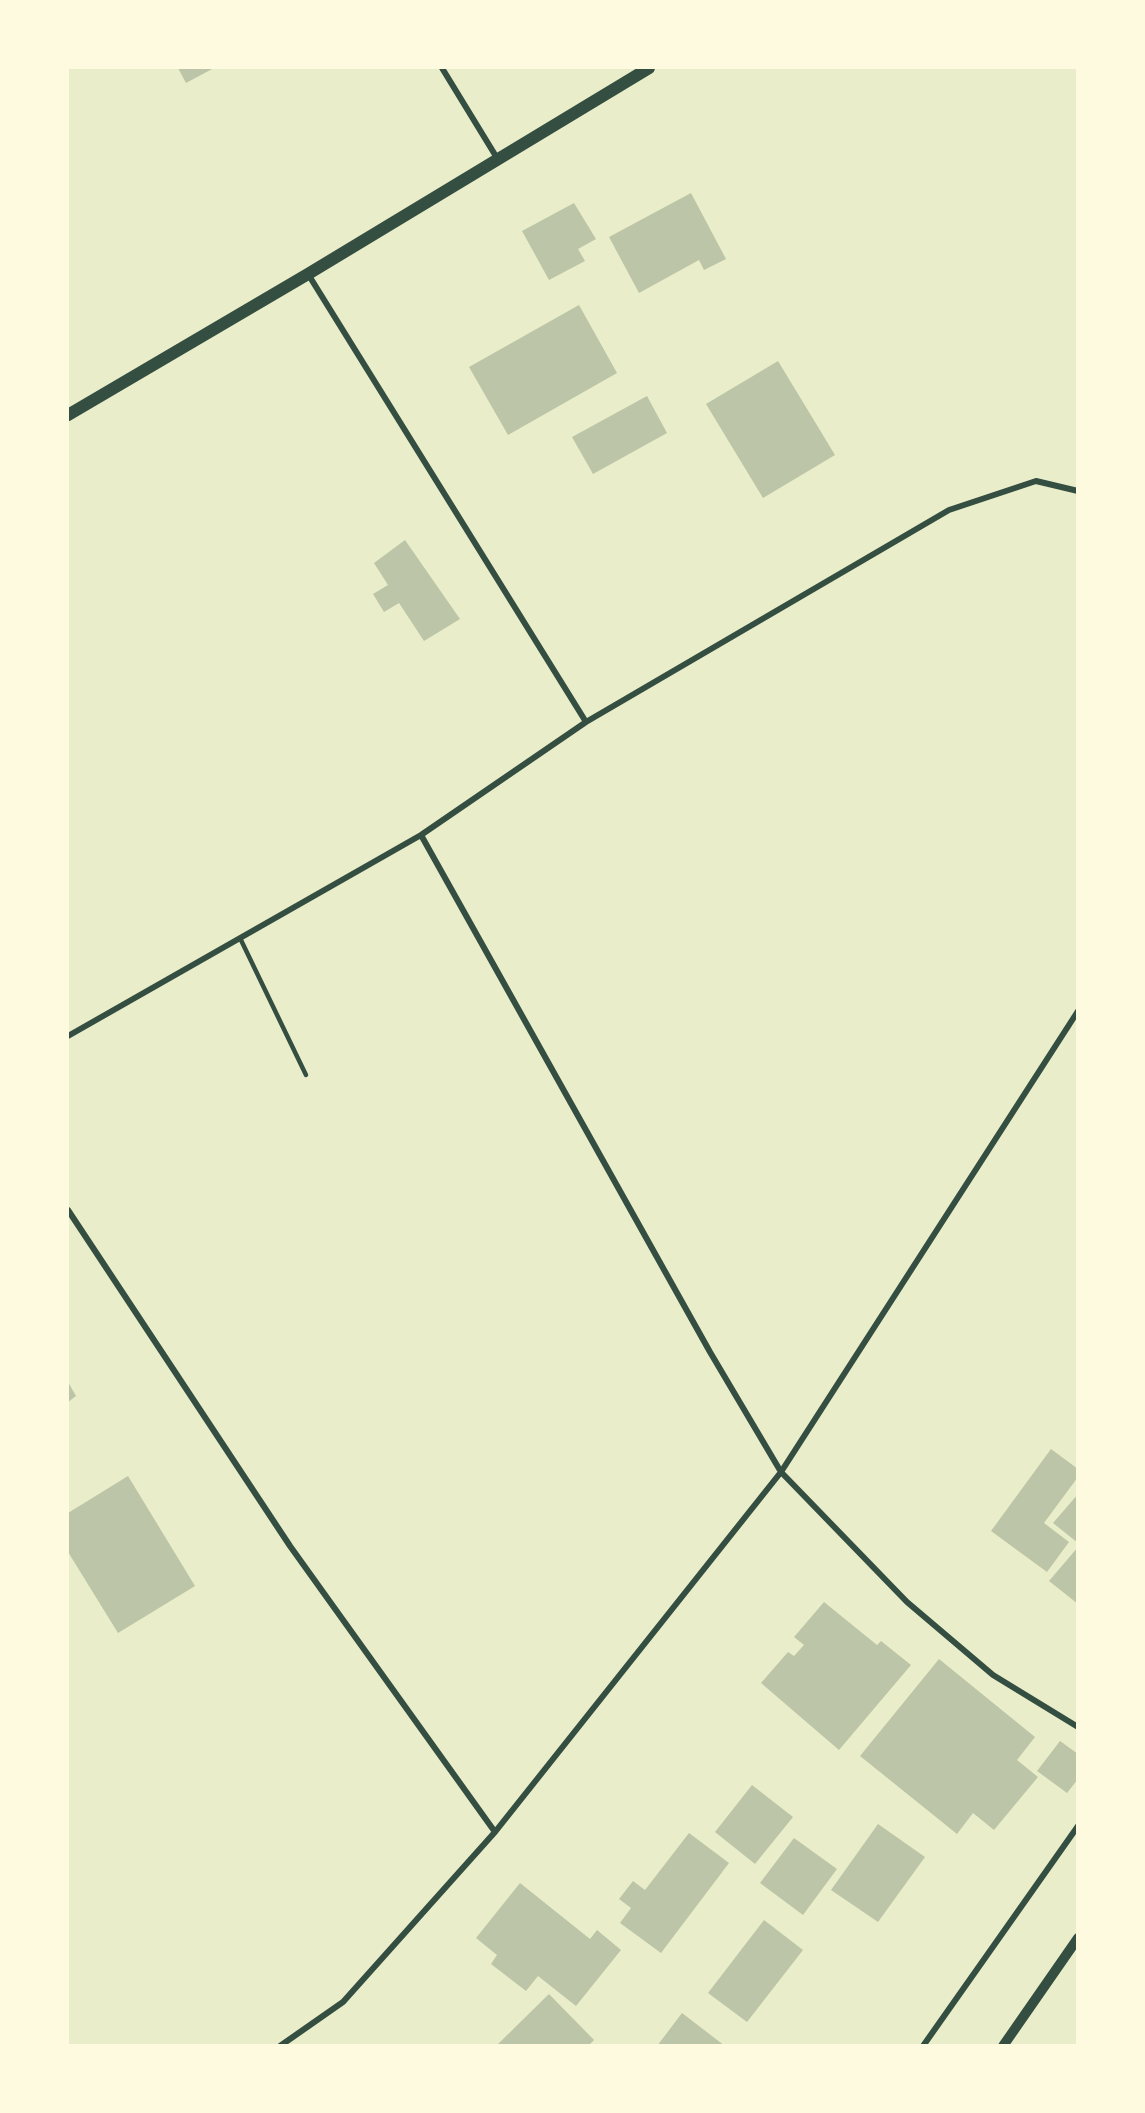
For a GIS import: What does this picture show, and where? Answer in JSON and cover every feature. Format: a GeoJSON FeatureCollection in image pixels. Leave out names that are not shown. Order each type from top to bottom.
{"type":"FeatureCollection","features":[{"type":"Feature","properties":{"kind":"main road"},"geometry":{"type":"LineString","coordinates":[[68,415],[308,274],[649,68]]}},
{"type":"Feature","properties":{"kind":"street"},"geometry":{"type":"LineString","coordinates":[[442,68],[497,158]]}},
{"type":"Feature","properties":{"kind":"street"},"geometry":{"type":"LineString","coordinates":[[308,274],[586,722]]}},
{"type":"Feature","properties":{"kind":"street"},"geometry":{"type":"LineString","coordinates":[[68,1036],[420,835],[586,722],[949,510],[1036,482],[1077,491]]}},
{"type":"Feature","properties":{"kind":"street"},"geometry":{"type":"LineString","coordinates":[[420,835],[710,1352],[781,1472],[907,1602],[993,1675],[1077,1727]]}},
{"type":"Feature","properties":{"kind":"street"},"geometry":{"type":"LineString","coordinates":[[280,2046],[343,2002],[495,1832],[781,1472],[1077,1011]]}},
{"type":"Feature","properties":{"kind":"street"},"geometry":{"type":"LineString","coordinates":[[68,1210],[290,1546],[495,1832]]}},
{"type":"Feature","properties":{"kind":"street"},"geometry":{"type":"LineString","coordinates":[[923,2046],[1077,1826]]}},
{"type":"Feature","properties":{"kind":"street"},"geometry":{"type":"LineString","coordinates":[[1003,2046],[1077,1938]]}},
{"type":"Feature","properties":{"kind":"lane"},"geometry":{"type":"LineString","coordinates":[[240,938],[306,1075]]}},
{"type":"Feature","properties":{"kind":"building"},"geometry":{"type":"Polygon","coordinates":[[[178,68],[214,68],[186,83],[178,68]]]}},
{"type":"Feature","properties":{"kind":"building"},"geometry":{"type":"Polygon","coordinates":[[[691,193],[726,259],[704,270],[699,260],[639,293],[609,237],[691,193]]]}},
{"type":"Feature","properties":{"kind":"building"},"geometry":{"type":"Polygon","coordinates":[[[574,203],[596,239],[578,249],[585,261],[549,280],[522,231],[574,203]]]}},
{"type":"Feature","properties":{"kind":"building"},"geometry":{"type":"Polygon","coordinates":[[[579,305],[617,373],[508,435],[469,367],[579,305]]]}},
{"type":"Feature","properties":{"kind":"building"},"geometry":{"type":"Polygon","coordinates":[[[778,361],[835,455],[763,498],[706,404],[778,361]]]}},
{"type":"Feature","properties":{"kind":"building"},"geometry":{"type":"Polygon","coordinates":[[[647,396],[667,433],[593,474],[572,437],[647,396]]]}},
{"type":"Feature","properties":{"kind":"building"},"geometry":{"type":"Polygon","coordinates":[[[405,540],[460,619],[424,641],[399,603],[384,612],[373,594],[388,585],[374,563],[405,540]]]}},
{"type":"Feature","properties":{"kind":"building"},"geometry":{"type":"Polygon","coordinates":[[[68,1382],[76,1396],[68,1402],[68,1382]]]}},
{"type":"Feature","properties":{"kind":"building"},"geometry":{"type":"Polygon","coordinates":[[[1051,1449],[1078,1469],[1078,1477],[1044,1523],[1069,1542],[1047,1572],[991,1531],[1051,1449]]]}},
{"type":"Feature","properties":{"kind":"building"},"geometry":{"type":"Polygon","coordinates":[[[128,1476],[195,1586],[118,1633],[68,1552],[68,1513],[128,1476]]]}},
{"type":"Feature","properties":{"kind":"building"},"geometry":{"type":"Polygon","coordinates":[[[1078,1494],[1078,1543],[1053,1523],[1078,1494]]]}},
{"type":"Feature","properties":{"kind":"building"},"geometry":{"type":"Polygon","coordinates":[[[1078,1547],[1078,1604],[1049,1581],[1078,1547]]]}},
{"type":"Feature","properties":{"kind":"building"},"geometry":{"type":"Polygon","coordinates":[[[824,1602],[877,1645],[881,1641],[911,1665],[839,1750],[761,1683],[788,1652],[794,1656],[804,1645],[794,1637],[824,1602]]]}},
{"type":"Feature","properties":{"kind":"building"},"geometry":{"type":"Polygon","coordinates":[[[939,1659],[1035,1737],[1017,1760],[1038,1777],[994,1830],[973,1813],[957,1834],[860,1756],[939,1659]]]}},
{"type":"Feature","properties":{"kind":"building"},"geometry":{"type":"Polygon","coordinates":[[[1060,1741],[1078,1754],[1078,1779],[1067,1793],[1037,1771],[1060,1741]]]}},
{"type":"Feature","properties":{"kind":"building"},"geometry":{"type":"Polygon","coordinates":[[[752,1785],[793,1817],[755,1864],[715,1832],[752,1785]]]}},
{"type":"Feature","properties":{"kind":"building"},"geometry":{"type":"Polygon","coordinates":[[[878,1824],[925,1857],[878,1922],[831,1890],[878,1824]]]}},
{"type":"Feature","properties":{"kind":"building"},"geometry":{"type":"Polygon","coordinates":[[[689,1833],[729,1863],[661,1953],[620,1923],[631,1908],[619,1899],[633,1881],[645,1890],[689,1833]]]}},
{"type":"Feature","properties":{"kind":"building"},"geometry":{"type":"Polygon","coordinates":[[[794,1838],[837,1869],[803,1915],[760,1883],[794,1838]]]}},
{"type":"Feature","properties":{"kind":"building"},"geometry":{"type":"Polygon","coordinates":[[[520,1883],[590,1939],[597,1930],[621,1950],[576,2006],[538,1976],[526,1991],[491,1964],[497,1955],[476,1938],[520,1883]]]}},
{"type":"Feature","properties":{"kind":"building"},"geometry":{"type":"Polygon","coordinates":[[[764,1920],[803,1950],[747,2022],[708,1993],[764,1920]]]}},
{"type":"Feature","properties":{"kind":"building"},"geometry":{"type":"Polygon","coordinates":[[[549,1994],[594,2040],[588,2046],[496,2046],[549,1994]]]}},
{"type":"Feature","properties":{"kind":"building"},"geometry":{"type":"Polygon","coordinates":[[[682,2013],[725,2046],[657,2046],[682,2013]]]}}]}
